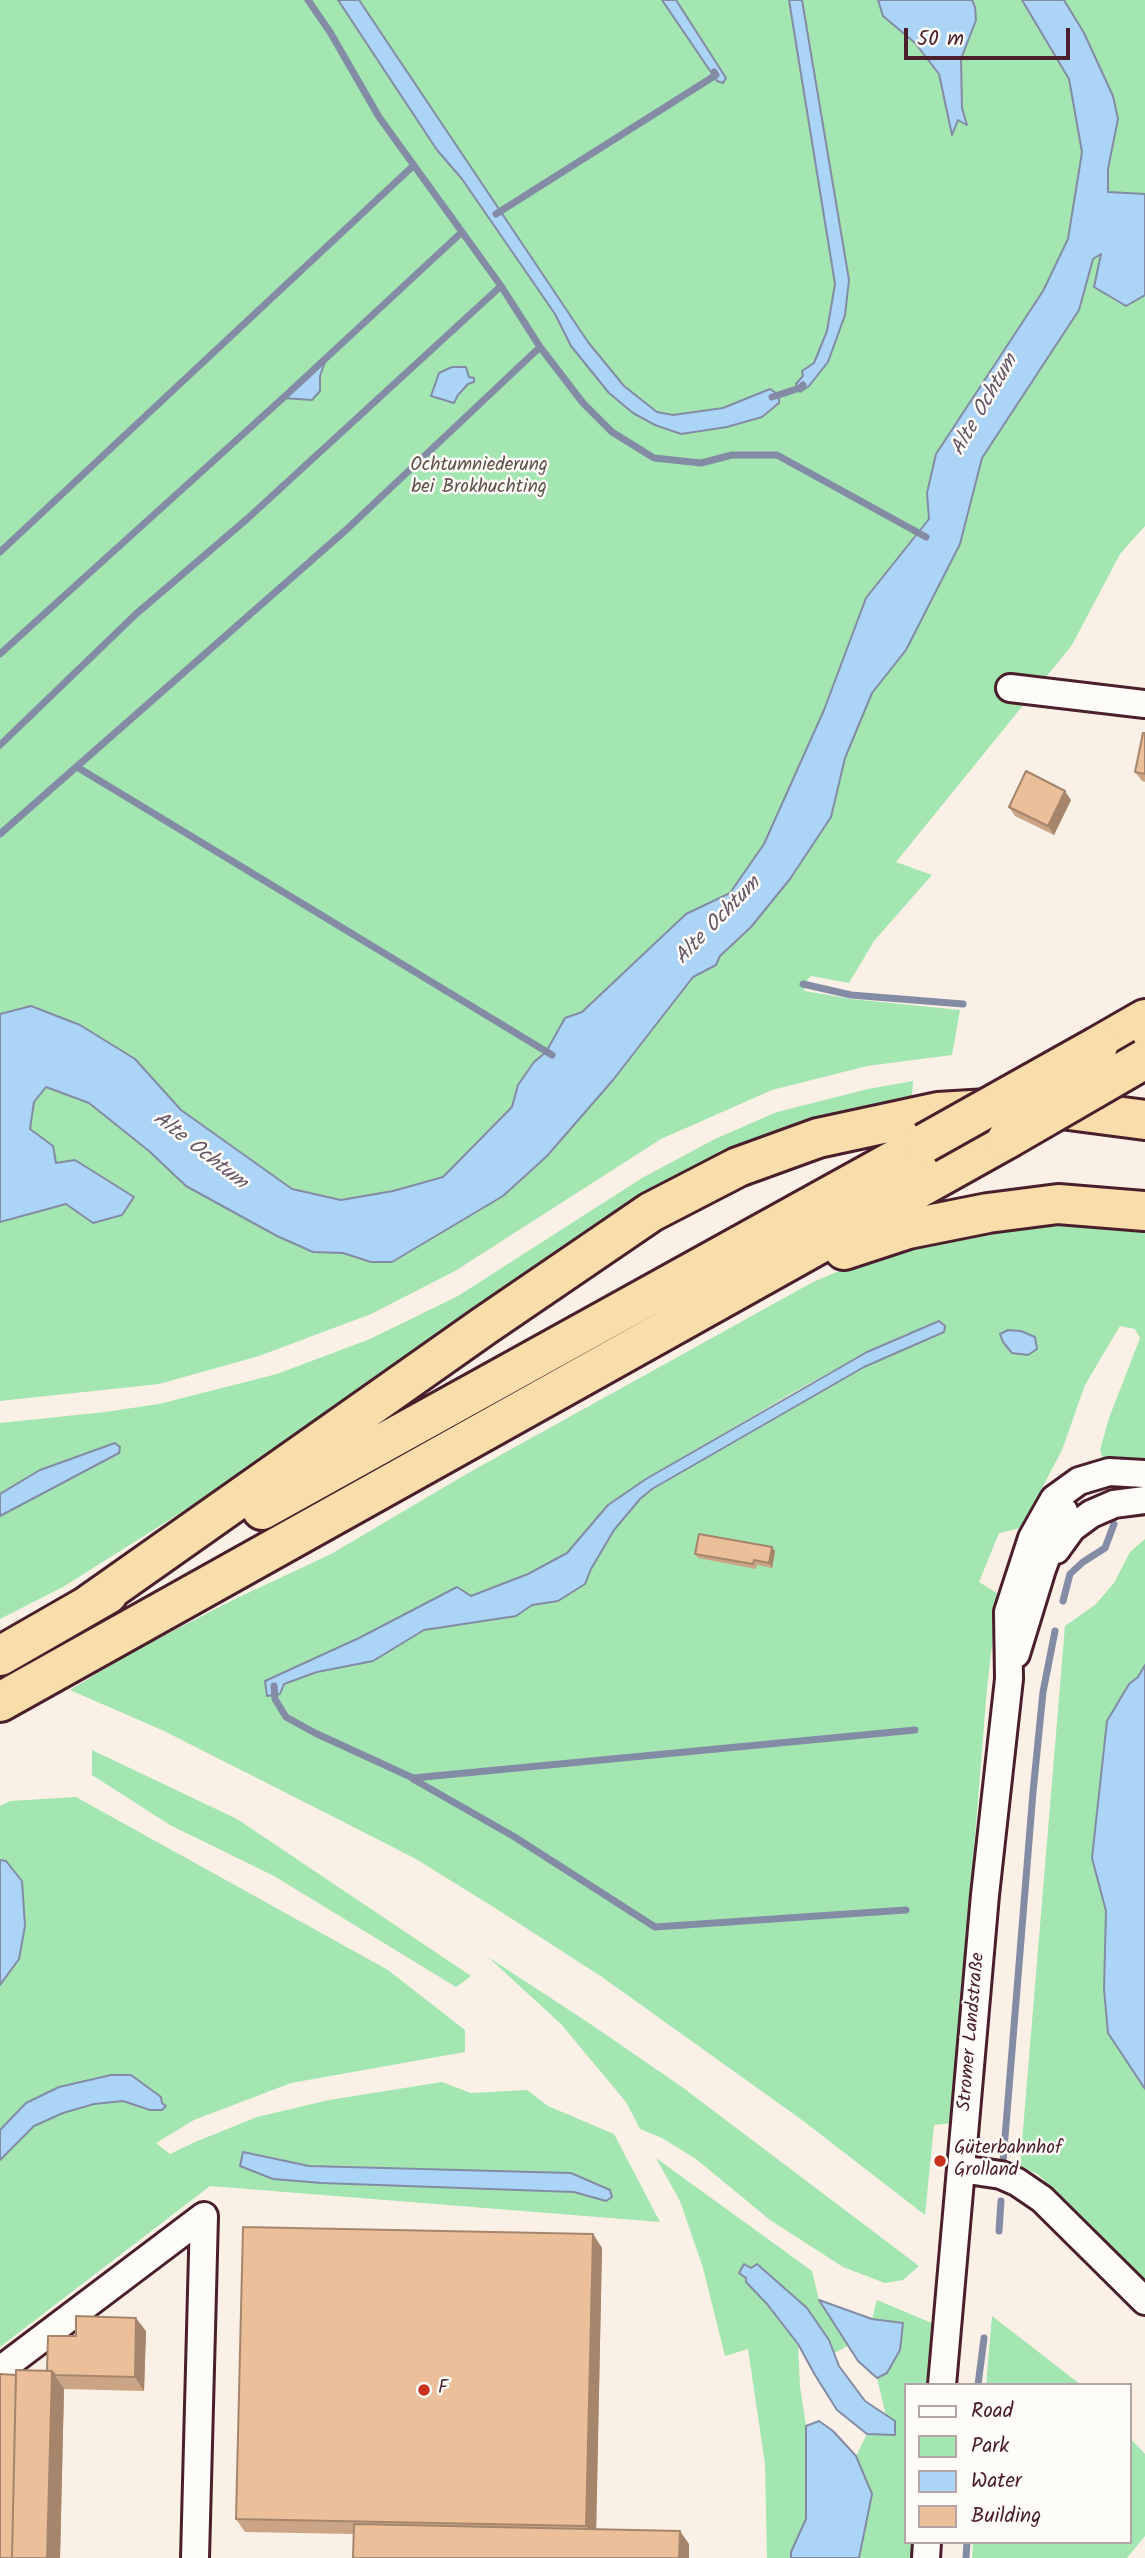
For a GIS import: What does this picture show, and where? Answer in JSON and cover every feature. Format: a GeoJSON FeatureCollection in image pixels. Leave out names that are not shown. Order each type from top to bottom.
{"type":"FeatureCollection","features":[{"type":"Feature","properties":{"kind":"highway"},"geometry":{"type":"LineString","coordinates":[[0,1656],[1145,1019]]}},
{"type":"Feature","properties":{"kind":"highway"},"geometry":{"type":"LineString","coordinates":[[0,1702],[707,1308],[1145,1059]]}},
{"type":"Feature","properties":{"kind":"highway"},"geometry":{"type":"LineString","coordinates":[[87,1606],[484,1326],[651,1212],[737,1167],[818,1138],[938,1112],[1038,1106],[1145,1120]]}},
{"type":"Feature","properties":{"kind":"highway"},"geometry":{"type":"LineString","coordinates":[[707,1308],[838,1252],[908,1229],[988,1213],[1059,1204],[1145,1211]]}},
{"type":"Feature","properties":{"kind":"street"},"geometry":{"type":"LineString","coordinates":[[1010,688],[1145,704]]}},
{"type":"Feature","properties":{"kind":"street","name":"Stromer Landstraße"},"geometry":{"type":"LineString","coordinates":[[942,2383],[985,1895],[1009,1679],[1008,1612],[1032,1538],[1054,1499],[1079,1481],[1109,1472],[1145,1474]]}},
{"type":"Feature","properties":{"kind":"street","name":"Stromer Landstraße"},"geometry":{"type":"LineString","coordinates":[[1009,1679],[1058,1523],[1079,1481]]}},
{"type":"Feature","properties":{"kind":"street","name":"Stromer Landstraße"},"geometry":{"type":"LineString","coordinates":[[1042,1569],[1072,1528],[1091,1514],[1114,1504],[1145,1500]]}},
{"type":"Feature","properties":{"kind":"street"},"geometry":{"type":"LineString","coordinates":[[961,2169],[1002,2175],[1042,2199],[1145,2301]]}},
{"type":"Feature","properties":{"kind":"street"},"geometry":{"type":"LineString","coordinates":[[0,2370],[204,2216],[195,2558]]}},
{"type":"Feature","properties":{"kind":"green space","name":"Ochtumniederung bei Brokhuchting"},"geometry":{"type":"Polygon","coordinates":[[[0,0],[1145,0],[1145,526],[1120,554],[1072,645],[896,862],[932,875],[874,941],[849,983],[811,976],[803,985],[805,991],[852,999],[960,1010],[952,1055],[867,1066],[772,1090],[661,1139],[455,1271],[371,1314],[259,1356],[159,1384],[0,1401],[0,0]],[[831,817],[392,1262],[503,1196],[547,1156],[613,1080],[693,976],[716,965],[720,956],[751,927],[790,879],[831,817]]]}},
{"type":"Feature","properties":{"kind":"green space"},"geometry":{"type":"Polygon","coordinates":[[[913,1081],[912,1098],[817,1121],[63,1587],[0,1619],[0,1423],[159,1404],[277,1374],[370,1339],[458,1296],[642,1178],[715,1139],[777,1112],[868,1089],[913,1081]]]}},
{"type":"Feature","properties":{"kind":"green space"},"geometry":{"type":"Polygon","coordinates":[[[1035,1222],[1145,1226],[1145,1463],[1104,1462],[1100,1450],[1109,1418],[1140,1338],[1135,1329],[1120,1326],[1085,1385],[1062,1450],[1021,1528],[999,1533],[979,1582],[998,1594],[987,1688],[952,2123],[934,2125],[925,2215],[802,2120],[602,1977],[416,1859],[164,1731],[70,1690],[134,1651],[331,1554],[470,1472],[813,1282],[899,1246],[1035,1222]],[[944,1332],[908,1333],[794,1392],[646,1479],[608,1505],[567,1553],[528,1574],[471,1596],[457,1587],[359,1638],[266,1681],[283,1684],[317,1672],[373,1661],[424,1630],[516,1616],[532,1605],[558,1601],[585,1584],[614,1530],[652,1489],[864,1367],[944,1332]]]}},
{"type":"Feature","properties":{"kind":"green space"},"geometry":{"type":"Polygon","coordinates":[[[1145,1539],[1145,1665],[1138,1677],[1129,1684],[1092,1858],[1106,1911],[1104,1989],[1108,2033],[1145,2089],[1145,2284],[1039,2175],[1020,2166],[1065,1626],[1095,1605],[1114,1583],[1130,1552],[1145,1539]]]}},
{"type":"Feature","properties":{"kind":"green space"},"geometry":{"type":"Polygon","coordinates":[[[92,1750],[237,1819],[471,1976],[456,1987],[274,1876],[170,1825],[92,1775],[92,1750]]]}},
{"type":"Feature","properties":{"kind":"green space"},"geometry":{"type":"Polygon","coordinates":[[[76,1797],[388,1970],[465,2030],[465,2052],[291,2083],[194,2120],[156,2143],[170,2154],[257,2117],[329,2100],[442,2082],[471,2093],[527,2090],[548,2106],[614,2134],[660,2222],[210,2186],[0,2347],[0,2160],[34,2126],[63,2113],[94,2104],[123,2101],[150,2110],[111,2075],[59,2087],[26,2103],[0,2130],[0,1985],[19,1959],[6,1861],[0,1860],[0,1806],[10,1801],[76,1797]],[[243,2152],[322,2183],[529,2189],[574,2192],[606,2201],[612,2197],[409,2169],[309,2166],[243,2152]]]}},
{"type":"Feature","properties":{"kind":"green space"},"geometry":{"type":"Polygon","coordinates":[[[488,1957],[682,2087],[919,2266],[903,2280],[885,2283],[843,2267],[770,2220],[696,2159],[662,2138],[640,2129],[626,2102],[561,2024],[488,1957]]]}},
{"type":"Feature","properties":{"kind":"green space"},"geometry":{"type":"Polygon","coordinates":[[[656,2158],[812,2271],[819,2300],[848,2346],[834,2353],[829,2340],[807,2308],[757,2265],[751,2269],[744,2265],[746,2282],[798,2344],[806,2426],[806,2519],[791,2552],[791,2558],[767,2558],[765,2464],[748,2349],[725,2356],[703,2268],[680,2201],[656,2158]]]}},
{"type":"Feature","properties":{"kind":"green space"},"geometry":{"type":"Polygon","coordinates":[[[877,2300],[934,2324],[928,2383],[904,2383],[904,2544],[913,2544],[912,2558],[859,2558],[872,2494],[856,2456],[867,2434],[894,2435],[895,2421],[886,2416],[877,2378],[887,2373],[900,2350],[903,2324],[872,2319],[877,2300]]]}},
{"type":"Feature","properties":{"kind":"green space"},"geometry":{"type":"Polygon","coordinates":[[[992,2316],[1078,2383],[986,2383],[992,2316]]]}},
{"type":"Feature","properties":{"kind":"green space"},"geometry":{"type":"Polygon","coordinates":[[[1131,2439],[1145,2454],[1145,2536],[1127,2558],[972,2558],[973,2544],[1131,2544],[1131,2439]]]}},
{"type":"Feature","properties":{"kind":"water"},"geometry":{"type":"Polygon","coordinates":[[[338,0],[359,0],[588,342],[624,386],[657,412],[673,415],[723,408],[770,389],[779,395],[779,403],[762,417],[727,427],[681,434],[655,425],[633,413],[609,393],[571,346],[555,314],[462,179],[437,150],[338,0]]]}},
{"type":"Feature","properties":{"kind":"water"},"geometry":{"type":"Polygon","coordinates":[[[662,0],[676,0],[726,78],[723,83],[717,81],[662,0]]]}},
{"type":"Feature","properties":{"kind":"water"},"geometry":{"type":"Polygon","coordinates":[[[789,0],[802,0],[849,280],[845,315],[828,362],[809,386],[800,392],[796,384],[803,376],[802,371],[814,363],[827,331],[835,284],[789,0]]]}},
{"type":"Feature","properties":{"kind":"water"},"geometry":{"type":"Polygon","coordinates":[[[878,0],[972,0],[976,20],[961,59],[962,108],[967,125],[958,120],[952,135],[939,74],[915,43],[883,16],[878,0]]]}},
{"type":"Feature","properties":{"kind":"water","name":"Alte Ochtum"},"geometry":{"type":"Polygon","coordinates":[[[1022,0],[1064,0],[1084,33],[1113,96],[1118,119],[1108,169],[1108,192],[1145,194],[1145,295],[1126,306],[1094,287],[1101,254],[1093,259],[1079,310],[982,458],[960,544],[906,650],[872,693],[845,758],[831,817],[790,879],[751,927],[720,956],[716,965],[693,977],[613,1080],[547,1156],[503,1196],[392,1262],[371,1262],[343,1253],[313,1252],[277,1236],[186,1186],[149,1151],[89,1103],[46,1087],[34,1102],[30,1129],[53,1146],[56,1163],[75,1160],[134,1197],[122,1215],[93,1223],[66,1204],[0,1222],[0,1014],[31,1006],[80,1025],[135,1059],[181,1110],[292,1189],[341,1200],[393,1191],[443,1177],[512,1107],[518,1085],[534,1062],[546,1052],[565,1018],[582,1012],[686,914],[730,893],[764,844],[824,710],[866,598],[929,519],[927,493],[936,454],[1043,291],[1068,239],[1082,152],[1069,79],[1022,0]]]}},
{"type":"Feature","properties":{"kind":"water"},"geometry":{"type":"Polygon","coordinates":[[[326,359],[320,376],[320,391],[312,400],[283,398],[326,359]]]}},
{"type":"Feature","properties":{"kind":"water"},"geometry":{"type":"Polygon","coordinates":[[[452,367],[466,367],[469,377],[474,378],[474,382],[468,384],[454,403],[431,396],[439,373],[452,367]]]}},
{"type":"Feature","properties":{"kind":"water"},"geometry":{"type":"Polygon","coordinates":[[[939,1321],[945,1326],[944,1332],[864,1367],[652,1489],[614,1530],[585,1584],[558,1601],[532,1605],[516,1616],[424,1630],[373,1661],[317,1672],[284,1684],[280,1694],[267,1696],[265,1681],[359,1638],[457,1587],[471,1596],[528,1574],[567,1553],[608,1505],[646,1479],[867,1352],[939,1321]]]}},
{"type":"Feature","properties":{"kind":"water"},"geometry":{"type":"Polygon","coordinates":[[[1008,1330],[1021,1331],[1035,1337],[1037,1349],[1028,1355],[1012,1353],[1000,1334],[1008,1330]]]}},
{"type":"Feature","properties":{"kind":"water"},"geometry":{"type":"Polygon","coordinates":[[[115,1443],[120,1447],[119,1453],[0,1516],[0,1494],[40,1470],[115,1443]]]}},
{"type":"Feature","properties":{"kind":"water"},"geometry":{"type":"Polygon","coordinates":[[[1145,1665],[1145,2089],[1108,2033],[1104,1989],[1106,1911],[1092,1858],[1107,1721],[1129,1684],[1138,1677],[1145,1665]]]}},
{"type":"Feature","properties":{"kind":"water"},"geometry":{"type":"Polygon","coordinates":[[[0,1860],[6,1861],[22,1881],[25,1926],[19,1959],[0,1985],[0,1860]]]}},
{"type":"Feature","properties":{"kind":"water"},"geometry":{"type":"Polygon","coordinates":[[[111,2075],[131,2075],[161,2097],[166,2106],[162,2110],[150,2110],[123,2101],[94,2104],[63,2113],[34,2126],[0,2160],[0,2130],[26,2103],[59,2087],[111,2075]]]}},
{"type":"Feature","properties":{"kind":"water"},"geometry":{"type":"Polygon","coordinates":[[[243,2152],[309,2166],[571,2173],[610,2190],[612,2197],[606,2201],[574,2192],[273,2179],[240,2166],[243,2152]]]}},
{"type":"Feature","properties":{"kind":"water"},"geometry":{"type":"Polygon","coordinates":[[[744,2264],[751,2268],[757,2264],[807,2308],[829,2340],[839,2366],[865,2401],[895,2421],[895,2435],[867,2434],[837,2410],[798,2344],[746,2282],[746,2278],[739,2273],[744,2264]]]}},
{"type":"Feature","properties":{"kind":"water"},"geometry":{"type":"Polygon","coordinates":[[[819,2300],[872,2319],[903,2323],[900,2350],[887,2373],[877,2378],[858,2361],[819,2300]]]}},
{"type":"Feature","properties":{"kind":"water"},"geometry":{"type":"Polygon","coordinates":[[[819,2421],[833,2431],[856,2456],[872,2494],[859,2558],[791,2558],[791,2552],[806,2519],[806,2426],[819,2421]]]}},
{"type":"Feature","properties":{"kind":"building"},"geometry":{"type":"Polygon","coordinates":[[[1145,733],[1145,774],[1135,772],[1145,733]]]}},
{"type":"Feature","properties":{"kind":"building"},"geometry":{"type":"Polygon","coordinates":[[[1026,771],[1065,791],[1048,826],[1009,807],[1026,771]]]}},
{"type":"Feature","properties":{"kind":"building"},"geometry":{"type":"Polygon","coordinates":[[[699,1534],[772,1547],[769,1563],[754,1560],[753,1564],[695,1554],[699,1534]]]}},
{"type":"Feature","properties":{"kind":"building","name":"F"},"geometry":{"type":"Polygon","coordinates":[[[243,2227],[593,2234],[586,2526],[236,2519],[243,2227]]]}},
{"type":"Feature","properties":{"kind":"building"},"geometry":{"type":"Polygon","coordinates":[[[76,2316],[136,2318],[135,2377],[55,2375],[52,2371],[47,2371],[48,2336],[76,2336],[76,2316]]]}},
{"type":"Feature","properties":{"kind":"building"},"geometry":{"type":"Polygon","coordinates":[[[16,2370],[52,2371],[47,2558],[12,2558],[16,2370]]]}},
{"type":"Feature","properties":{"kind":"building"},"geometry":{"type":"Polygon","coordinates":[[[0,2374],[16,2375],[12,2558],[0,2558],[0,2374]]]}},
{"type":"Feature","properties":{"kind":"building"},"geometry":{"type":"Polygon","coordinates":[[[354,2524],[680,2531],[679,2558],[353,2558],[354,2524]]]}},
{"type":"Feature","properties":{"kind":"waterway"},"geometry":{"type":"LineString","coordinates":[[308,0],[330,32],[379,117],[501,286],[540,347],[583,403],[612,432],[654,458],[701,463],[732,455],[777,455],[926,537]]}},
{"type":"Feature","properties":{"kind":"waterway"},"geometry":{"type":"LineString","coordinates":[[496,214],[716,75],[714,72]]}},
{"type":"Feature","properties":{"kind":"waterway"},"geometry":{"type":"LineString","coordinates":[[0,552],[413,166]]}},
{"type":"Feature","properties":{"kind":"waterway"},"geometry":{"type":"LineString","coordinates":[[0,654],[462,232]]}},
{"type":"Feature","properties":{"kind":"waterway"},"geometry":{"type":"LineString","coordinates":[[0,745],[136,614],[247,519],[501,286]]}},
{"type":"Feature","properties":{"kind":"waterway"},"geometry":{"type":"LineString","coordinates":[[0,834],[346,530],[540,347]]}},
{"type":"Feature","properties":{"kind":"waterway"},"geometry":{"type":"LineString","coordinates":[[772,397],[803,385]]}},
{"type":"Feature","properties":{"kind":"waterway"},"geometry":{"type":"LineString","coordinates":[[77,767],[552,1055]]}},
{"type":"Feature","properties":{"kind":"waterway"},"geometry":{"type":"LineString","coordinates":[[803,984],[851,995],[963,1004]]}},
{"type":"Feature","properties":{"kind":"waterway"},"geometry":{"type":"LineString","coordinates":[[1063,1601],[1070,1574],[1105,1548],[1114,1524]]}},
{"type":"Feature","properties":{"kind":"waterway"},"geometry":{"type":"LineString","coordinates":[[1003,2162],[1033,1792],[1043,1692],[1055,1631]]}},
{"type":"Feature","properties":{"kind":"waterway"},"geometry":{"type":"LineString","coordinates":[[274,1686],[275,1699],[286,1717],[413,1778],[915,1730]]}},
{"type":"Feature","properties":{"kind":"waterway"},"geometry":{"type":"LineString","coordinates":[[413,1779],[513,1836],[655,1927],[906,1910]]}},
{"type":"Feature","properties":{"kind":"waterway"},"geometry":{"type":"LineString","coordinates":[[999,2231],[1001,2201]]}},
{"type":"Feature","properties":{"kind":"waterway"},"geometry":{"type":"LineString","coordinates":[[978,2383],[984,2338]]}},
{"type":"Feature","properties":{"kind":"waterway"},"geometry":{"type":"LineString","coordinates":[[966,2558],[967,2544]]}},
{"type":"Feature","properties":{"kind":"place","name":"Güterbahnhof Grolland"},"geometry":{"type":"Point","coordinates":[940,2161]}},
{"type":"Feature","properties":{"kind":"place","name":"F"},"geometry":{"type":"Point","coordinates":[424,2390]}}]}
